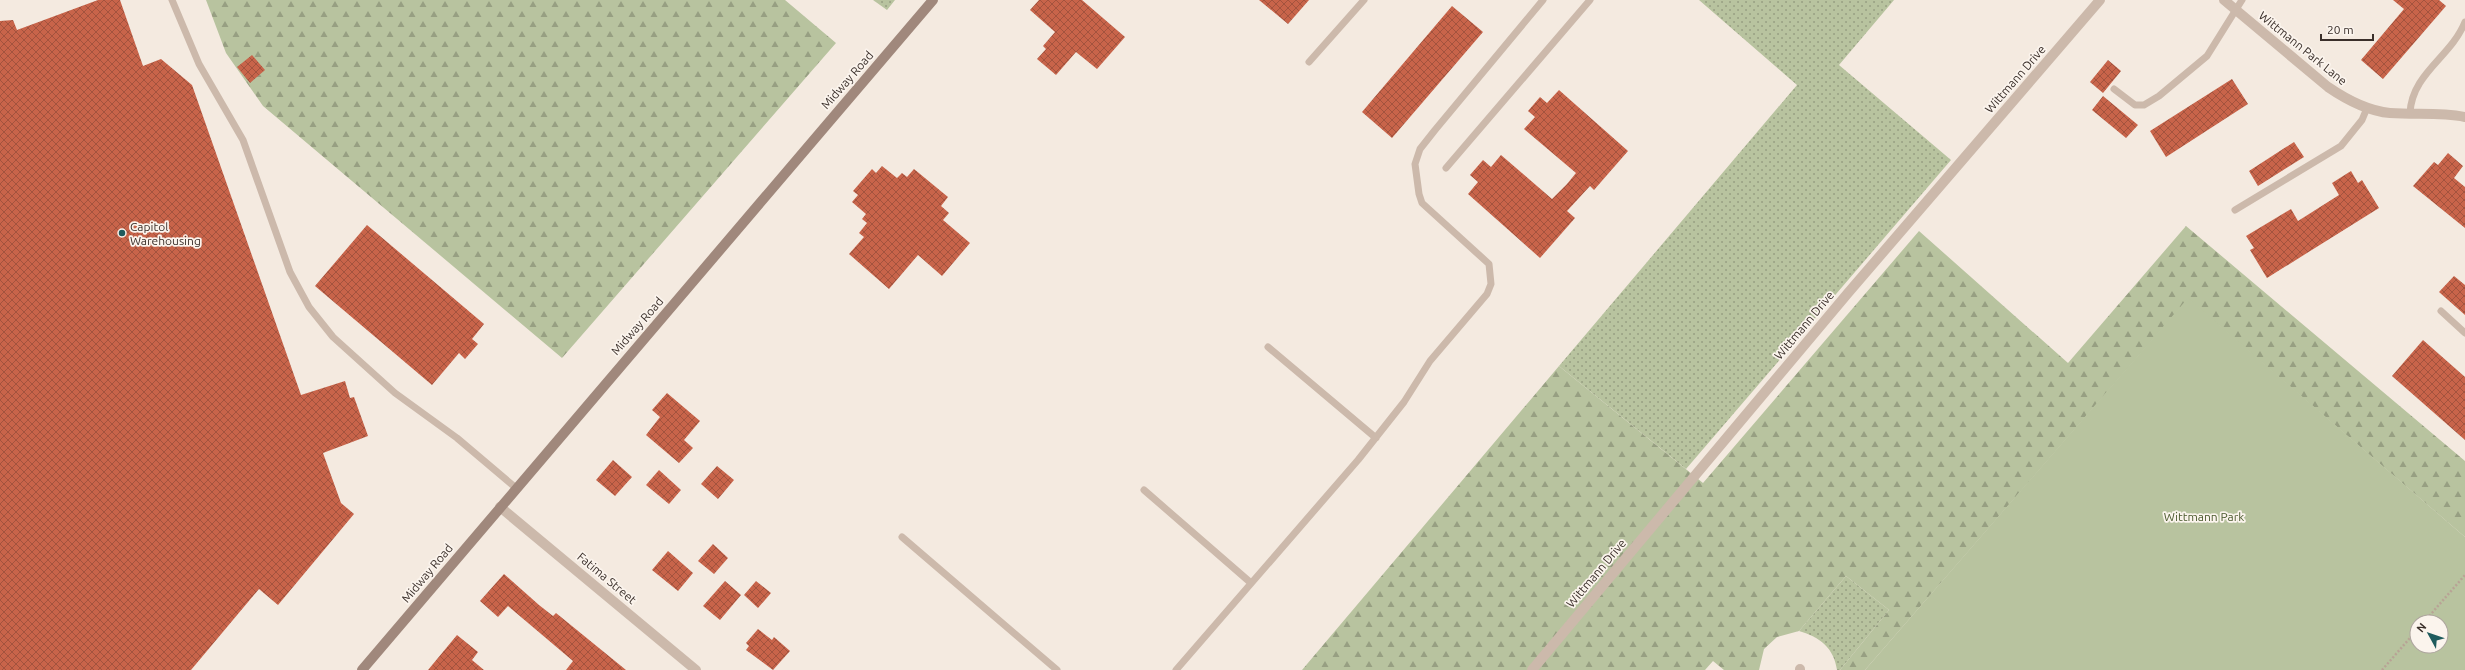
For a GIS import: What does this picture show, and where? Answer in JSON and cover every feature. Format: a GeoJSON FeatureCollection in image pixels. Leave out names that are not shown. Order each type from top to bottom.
{"type":"FeatureCollection","features":[{"type":"Feature","properties":{"kind":"main road","name":"Midway Road"},"geometry":{"type":"LineString","coordinates":[[362,670],[933,0]]}},
{"type":"Feature","properties":{"kind":"street","name":"Wittmann Drive"},"geometry":{"type":"LineString","coordinates":[[1532,670],[1848,293],[2100,0]]}},
{"type":"Feature","properties":{"kind":"street","name":"Wittmann Park Lane"},"geometry":{"type":"LineString","coordinates":[[2224,0],[2328,87],[2346,100],[2367,108],[2390,113],[2446,113],[2465,117]]}},
{"type":"Feature","properties":{"kind":"street","name":"Fatima Street"},"geometry":{"type":"LineString","coordinates":[[500,507],[696,670]]}},
{"type":"Feature","properties":{"kind":"lane"},"geometry":{"type":"LineString","coordinates":[[172,0],[199,64],[244,140],[290,272],[310,307],[333,337],[395,393],[457,438],[516,488]]}},
{"type":"Feature","properties":{"kind":"lane"},"geometry":{"type":"LineString","coordinates":[[1309,62],[1364,0]]}},
{"type":"Feature","properties":{"kind":"lane"},"geometry":{"type":"LineString","coordinates":[[1176,670],[1376,438],[1404,402],[1430,361],[1487,294],[1491,284],[1489,264],[1422,203],[1416,181],[1415,164],[1420,149],[1543,0]]}},
{"type":"Feature","properties":{"kind":"lane"},"geometry":{"type":"LineString","coordinates":[[1446,168],[1590,0]]}},
{"type":"Feature","properties":{"kind":"lane"},"geometry":{"type":"LineString","coordinates":[[2114,89],[2135,105],[2144,105],[2159,96],[2207,56],[2242,0]]}},
{"type":"Feature","properties":{"kind":"lane"},"geometry":{"type":"LineString","coordinates":[[2410,113],[2413,93],[2419,81],[2456,39],[2465,22]]}},
{"type":"Feature","properties":{"kind":"lane"},"geometry":{"type":"LineString","coordinates":[[2235,210],[2341,146],[2362,120],[2367,108]]}},
{"type":"Feature","properties":{"kind":"lane"},"geometry":{"type":"LineString","coordinates":[[2441,311],[2465,333]]}},
{"type":"Feature","properties":{"kind":"lane"},"geometry":{"type":"LineString","coordinates":[[1268,347],[1376,438]]}},
{"type":"Feature","properties":{"kind":"lane"},"geometry":{"type":"LineString","coordinates":[[1144,490],[1251,583]]}},
{"type":"Feature","properties":{"kind":"lane"},"geometry":{"type":"LineString","coordinates":[[902,537],[1057,670]]}},
{"type":"Feature","properties":{"kind":"path"},"geometry":{"type":"LineString","coordinates":[[2431,614],[2465,574]]}},
{"type":"Feature","properties":{"kind":"path"},"geometry":{"type":"LineString","coordinates":[[2382,670],[2409,639]]}},
{"type":"Feature","properties":{"kind":"green space"},"geometry":{"type":"Polygon","coordinates":[[[206,0],[785,0],[836,43],[562,358],[263,106],[226,53],[206,0]]]}},
{"type":"Feature","properties":{"kind":"green space"},"geometry":{"type":"Polygon","coordinates":[[[873,0],[895,0],[887,10],[873,0]]]}},
{"type":"Feature","properties":{"kind":"green space"},"geometry":{"type":"Polygon","coordinates":[[[1699,0],[1894,0],[1839,65],[1951,160],[1686,469],[1559,366],[1797,85],[1699,0]]]}},
{"type":"Feature","properties":{"kind":"green space"},"geometry":{"type":"Polygon","coordinates":[[[2186,226],[2465,461],[2465,537],[2188,299],[1865,670],[1840,670],[1889,610],[1846,576],[1799,631],[1777,637],[1764,649],[1759,670],[1724,670],[1713,661],[1705,670],[1302,670],[1559,366],[1703,483],[1919,231],[2068,363],[2186,226]]]}},
{"type":"Feature","properties":{"kind":"green space","name":"Wittmann Park"},"geometry":{"type":"Polygon","coordinates":[[[2188,298],[2465,537],[2465,670],[1865,670],[2188,298]]]}},
{"type":"Feature","properties":{"kind":"green space"},"geometry":{"type":"Polygon","coordinates":[[[1846,576],[1889,610],[1840,670],[1837,670],[1833,655],[1825,644],[1807,633],[1799,631],[1846,576]]]}},
{"type":"Feature","properties":{"kind":"building","name":"Capitol Warehousing"},"geometry":{"type":"Polygon","coordinates":[[[98,0],[120,0],[143,66],[161,59],[192,85],[301,395],[345,381],[350,398],[354,397],[368,436],[323,453],[341,503],[354,514],[278,605],[259,589],[191,670],[0,670],[0,21],[13,20],[17,30],[98,0]]]}},
{"type":"Feature","properties":{"kind":"building"},"geometry":{"type":"Polygon","coordinates":[[[1039,0],[1082,0],[1125,37],[1097,69],[1076,52],[1056,75],[1037,59],[1046,49],[1043,46],[1055,32],[1030,10],[1039,0]]]}},
{"type":"Feature","properties":{"kind":"building"},"geometry":{"type":"Polygon","coordinates":[[[1259,0],[1309,0],[1288,24],[1259,0]]]}},
{"type":"Feature","properties":{"kind":"building"},"geometry":{"type":"Polygon","coordinates":[[[2393,0],[2439,0],[2446,6],[2383,79],[2361,60],[2404,9],[2393,0]]]}},
{"type":"Feature","properties":{"kind":"building"},"geometry":{"type":"Polygon","coordinates":[[[1452,6],[1483,32],[1392,138],[1362,112],[1452,6]]]}},
{"type":"Feature","properties":{"kind":"building"},"geometry":{"type":"Polygon","coordinates":[[[252,55],[265,70],[250,83],[237,67],[252,55]]]}},
{"type":"Feature","properties":{"kind":"building"},"geometry":{"type":"Polygon","coordinates":[[[2108,60],[2121,71],[2103,93],[2090,82],[2108,60]]]}},
{"type":"Feature","properties":{"kind":"building"},"geometry":{"type":"Polygon","coordinates":[[[2232,79],[2248,104],[2166,157],[2150,131],[2232,79]]]}},
{"type":"Feature","properties":{"kind":"building"},"geometry":{"type":"Polygon","coordinates":[[[1559,90],[1628,151],[1594,190],[1590,186],[1567,211],[1575,218],[1540,258],[1468,194],[1478,182],[1470,175],[1483,160],[1491,167],[1501,155],[1552,199],[1576,173],[1524,129],[1535,117],[1528,111],[1540,97],[1547,103],[1559,90]]]}},
{"type":"Feature","properties":{"kind":"building"},"geometry":{"type":"Polygon","coordinates":[[[2103,96],[2138,125],[2126,138],[2092,110],[2103,96]]]}},
{"type":"Feature","properties":{"kind":"building"},"geometry":{"type":"Polygon","coordinates":[[[2294,142],[2304,157],[2258,186],[2249,171],[2294,142]]]}},
{"type":"Feature","properties":{"kind":"building"},"geometry":{"type":"Polygon","coordinates":[[[2448,153],[2463,166],[2454,178],[2465,187],[2465,228],[2413,186],[2434,162],[2438,165],[2448,153]]]}},
{"type":"Feature","properties":{"kind":"building"},"geometry":{"type":"Polygon","coordinates":[[[882,166],[897,178],[902,173],[907,177],[914,169],[948,197],[941,206],[949,213],[943,220],[970,243],[942,276],[918,255],[889,289],[849,254],[864,237],[859,233],[867,223],[862,219],[866,214],[852,202],[858,195],[853,191],[872,169],[876,173],[882,166]]]}},
{"type":"Feature","properties":{"kind":"building"},"geometry":{"type":"Polygon","coordinates":[[[2351,171],[2358,183],[2362,180],[2379,208],[2267,278],[2250,250],[2254,248],[2246,236],[2291,209],[2298,221],[2339,195],[2332,183],[2351,171]]]}},
{"type":"Feature","properties":{"kind":"building"},"geometry":{"type":"Polygon","coordinates":[[[367,225],[484,324],[472,339],[478,344],[465,359],[459,353],[432,385],[315,286],[367,225]]]}},
{"type":"Feature","properties":{"kind":"building"},"geometry":{"type":"Polygon","coordinates":[[[2454,276],[2465,285],[2465,315],[2439,292],[2454,276]]]}},
{"type":"Feature","properties":{"kind":"building"},"geometry":{"type":"Polygon","coordinates":[[[2423,340],[2465,377],[2465,440],[2392,376],[2423,340]]]}},
{"type":"Feature","properties":{"kind":"building"},"geometry":{"type":"Polygon","coordinates":[[[667,393],[700,421],[684,440],[693,448],[679,463],[646,435],[660,417],[652,410],[667,393]]]}},
{"type":"Feature","properties":{"kind":"building"},"geometry":{"type":"Polygon","coordinates":[[[613,460],[632,477],[615,496],[596,480],[613,460]]]}},
{"type":"Feature","properties":{"kind":"building"},"geometry":{"type":"Polygon","coordinates":[[[717,466],[734,480],[718,499],[701,484],[717,466]]]}},
{"type":"Feature","properties":{"kind":"building"},"geometry":{"type":"Polygon","coordinates":[[[659,470],[681,490],[669,504],[646,485],[659,470]]]}},
{"type":"Feature","properties":{"kind":"building"},"geometry":{"type":"Polygon","coordinates":[[[713,544],[728,558],[714,574],[698,561],[713,544]]]}},
{"type":"Feature","properties":{"kind":"building"},"geometry":{"type":"Polygon","coordinates":[[[668,551],[693,573],[678,591],[652,570],[668,551]]]}},
{"type":"Feature","properties":{"kind":"building"},"geometry":{"type":"Polygon","coordinates":[[[504,574],[539,605],[553,616],[556,613],[626,670],[566,670],[573,661],[508,606],[498,617],[480,601],[504,574]]]}},
{"type":"Feature","properties":{"kind":"building"},"geometry":{"type":"Polygon","coordinates":[[[725,581],[741,595],[720,620],[703,606],[725,581]]]}},
{"type":"Feature","properties":{"kind":"building"},"geometry":{"type":"Polygon","coordinates":[[[756,581],[771,593],[758,608],[744,595],[756,581]]]}},
{"type":"Feature","properties":{"kind":"building"},"geometry":{"type":"Polygon","coordinates":[[[758,629],[772,640],[774,637],[790,651],[773,670],[746,650],[749,646],[746,643],[758,629]]]}},
{"type":"Feature","properties":{"kind":"building"},"geometry":{"type":"Polygon","coordinates":[[[457,635],[478,652],[472,660],[484,670],[428,670],[457,635]]]}},
{"type":"Feature","properties":{"kind":"place","name":"Capitol Warehousing"},"geometry":{"type":"Point","coordinates":[122,233]}}]}
